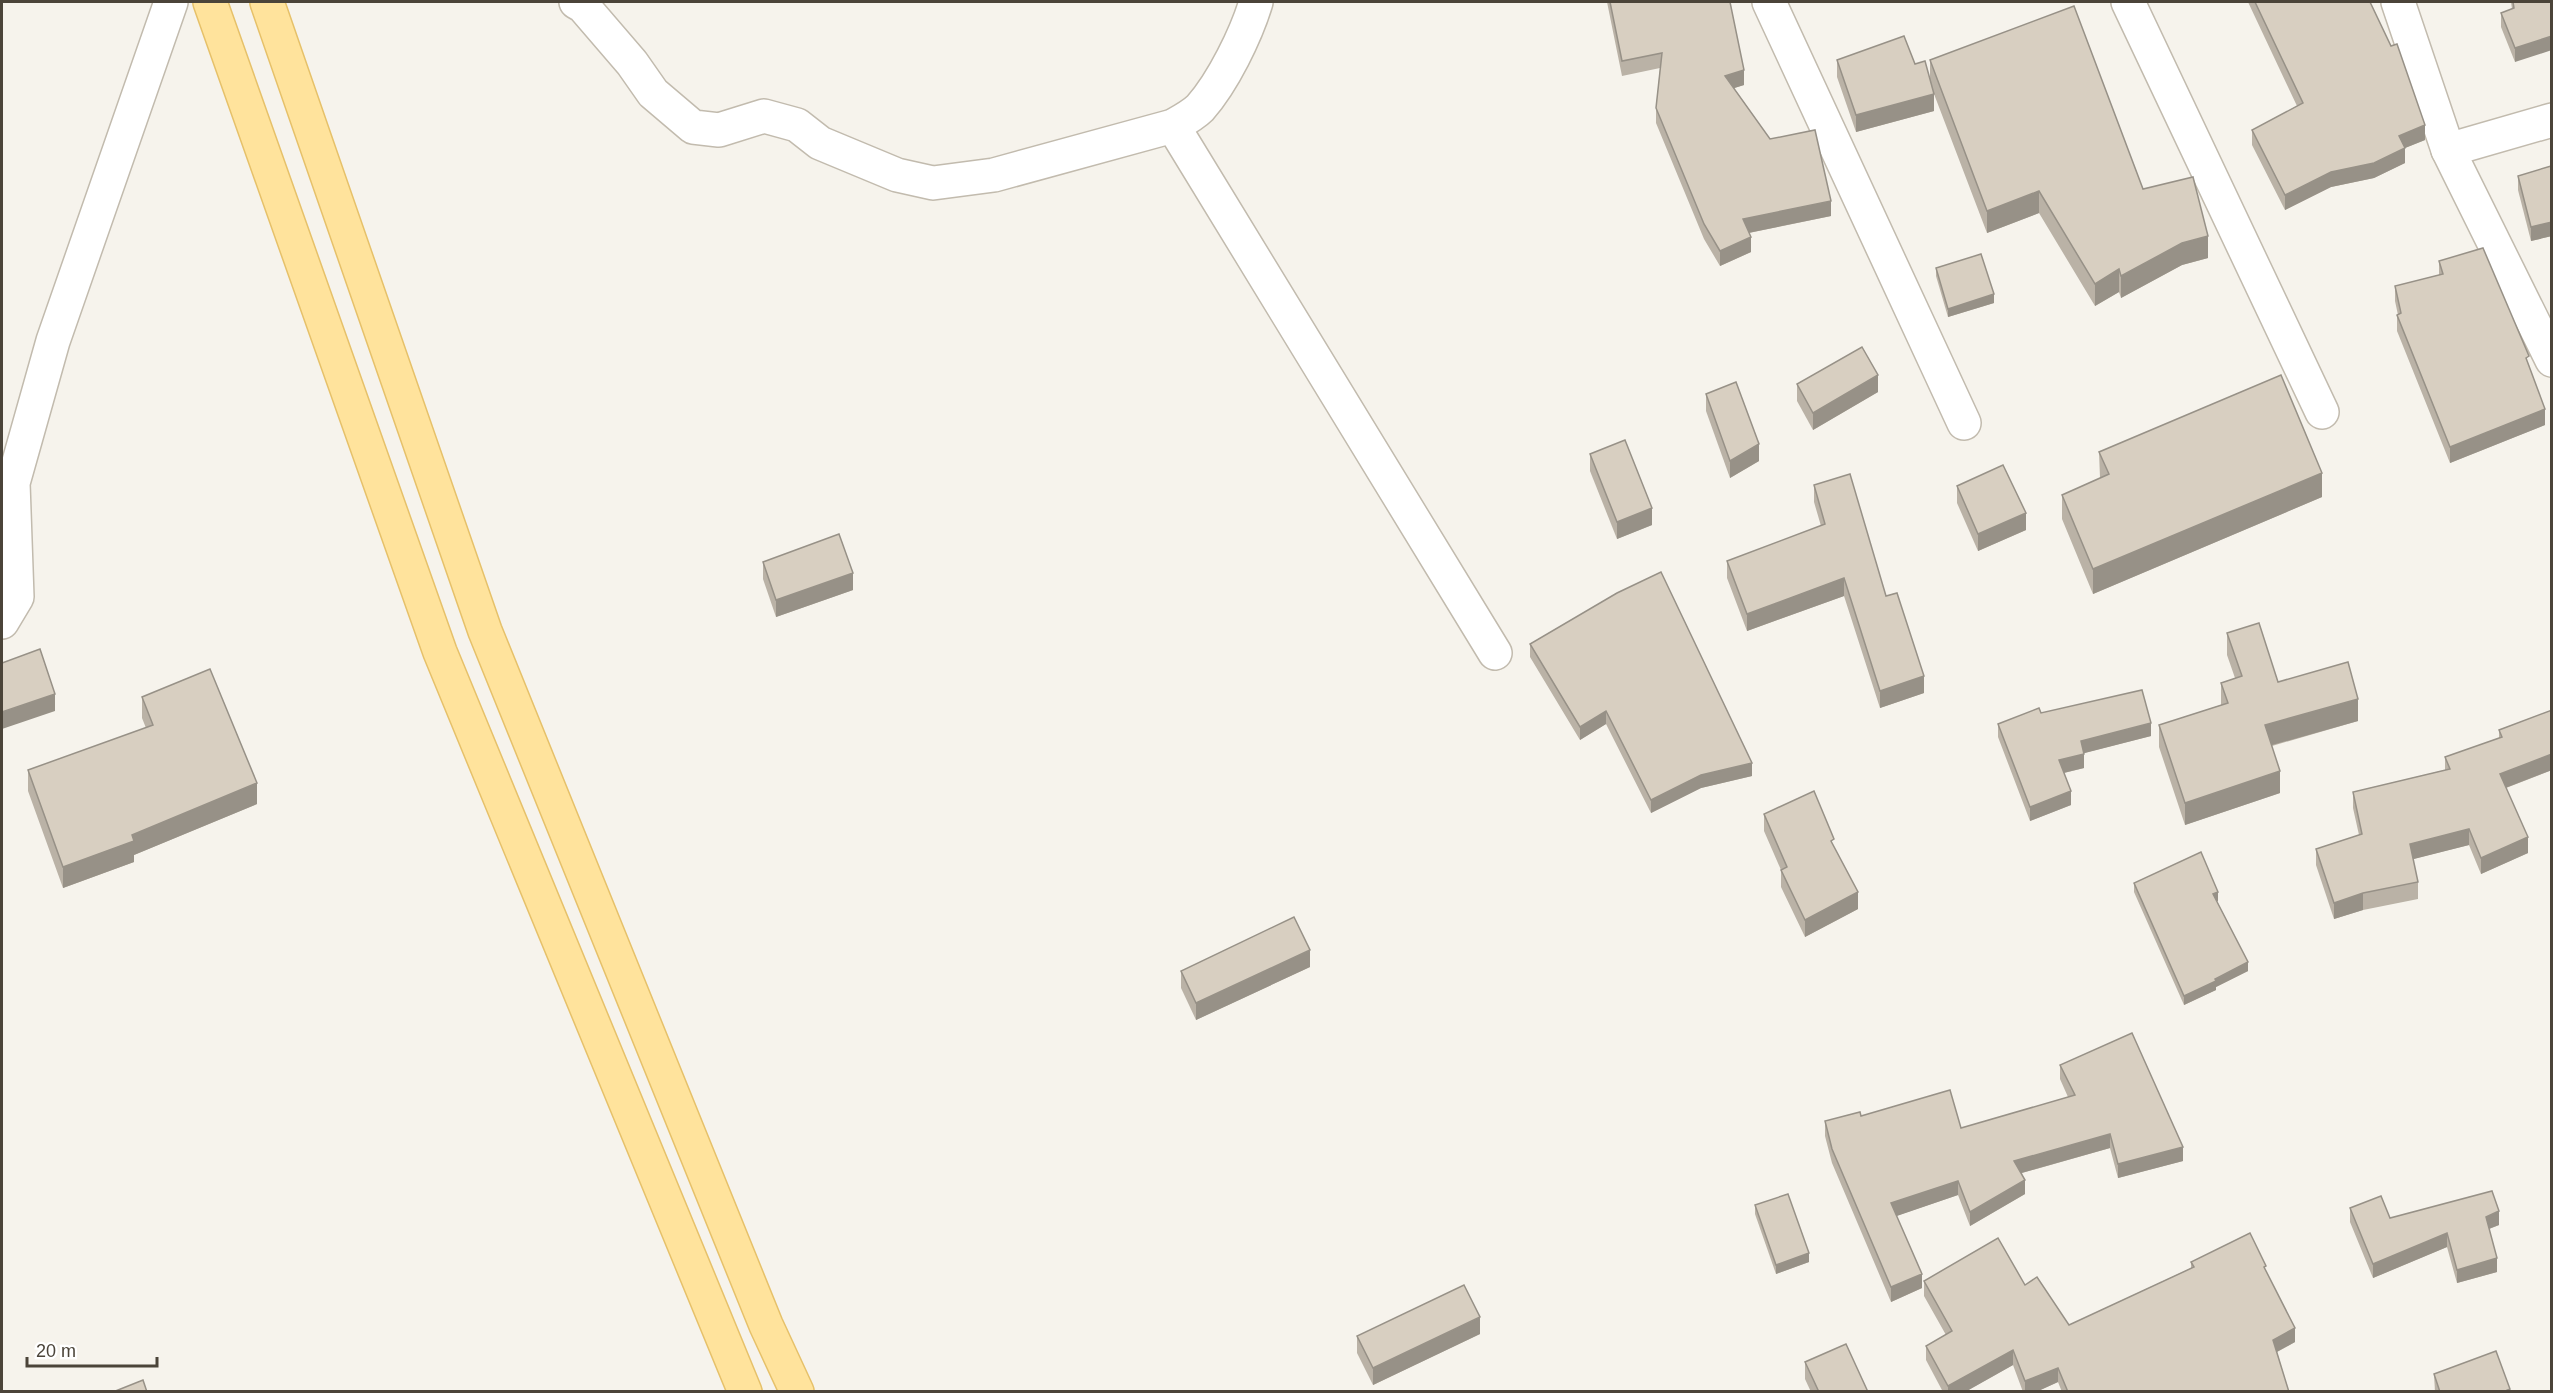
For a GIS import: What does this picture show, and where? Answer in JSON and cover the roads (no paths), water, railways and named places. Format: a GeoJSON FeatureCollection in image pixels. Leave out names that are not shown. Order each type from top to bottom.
{"type":"FeatureCollection","features":[{"type":"Feature","properties":{"kind":"main road"},"geometry":{"type":"LineString","coordinates":[[210,2],[440,652],[745,1392]]}},
{"type":"Feature","properties":{"kind":"main road"},"geometry":{"type":"LineString","coordinates":[[267,2],[485,631],[762,1314],[797,1392]]}},
{"type":"Feature","properties":{"kind":"street"},"geometry":{"type":"LineString","coordinates":[[2,622],[17,597],[14,483],[53,341],[171,2]]}},
{"type":"Feature","properties":{"kind":"street"},"geometry":{"type":"LineString","coordinates":[[576,2],[583,6],[632,63],[653,93],[693,128],[718,130],[764,116],[797,125],[820,143],[897,175],[933,183],[994,175],[1173,126],[1199,109],[1219,81],[1250,22],[1256,2]]}},
{"type":"Feature","properties":{"kind":"street"},"geometry":{"type":"LineString","coordinates":[[1768,2],[1964,423]]}},
{"type":"Feature","properties":{"kind":"street"},"geometry":{"type":"LineString","coordinates":[[2128,2],[2322,412]]}},
{"type":"Feature","properties":{"kind":"street"},"geometry":{"type":"LineString","coordinates":[[2398,2],[2448,150],[2552,360]]}},
{"type":"Feature","properties":{"kind":"street"},"geometry":{"type":"LineString","coordinates":[[2448,150],[2552,120]]}},
{"type":"Feature","properties":{"kind":"street"},"geometry":{"type":"LineString","coordinates":[[1173,126],[1495,653]]}}]}
